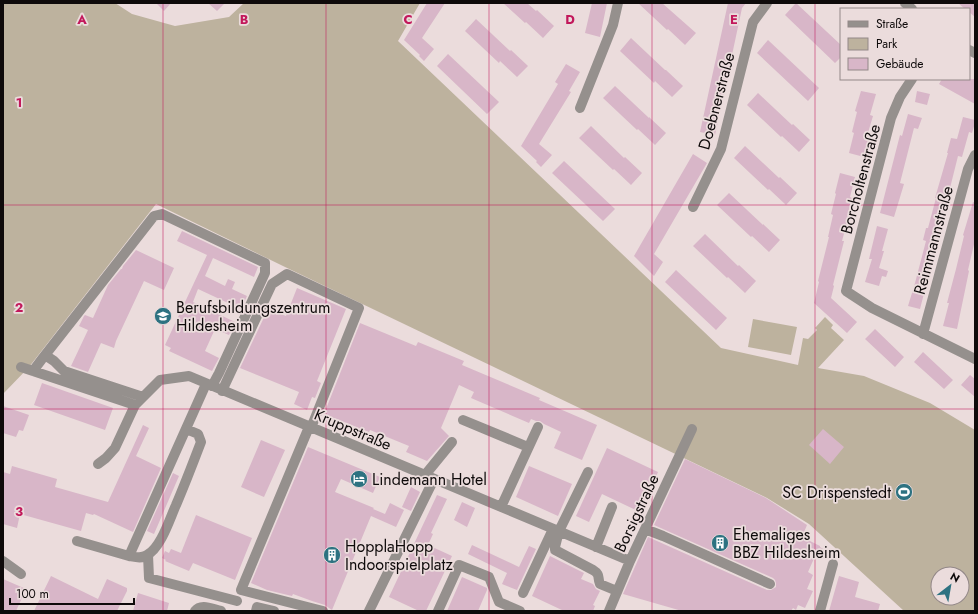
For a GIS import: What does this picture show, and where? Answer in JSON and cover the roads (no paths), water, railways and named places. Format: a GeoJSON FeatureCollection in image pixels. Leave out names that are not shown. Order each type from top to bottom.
{"type":"FeatureCollection","features":[{"type":"Feature","properties":{"kind":"street"},"geometry":{"type":"LineString","coordinates":[[580,108],[613,25],[618,3]]}},
{"type":"Feature","properties":{"kind":"street","name":"Doebnerstraße"},"geometry":{"type":"LineString","coordinates":[[693,207],[721,149],[753,22],[767,3]]}},
{"type":"Feature","properties":{"kind":"street","name":"Borcholtenstraße"},"geometry":{"type":"LineString","coordinates":[[911,80],[900,97],[891,118],[846,291],[872,308],[924,334]]}},
{"type":"Feature","properties":{"kind":"street","name":"Reimmannstraße"},"geometry":{"type":"LineString","coordinates":[[924,334],[968,169],[975,154]]}},
{"type":"Feature","properties":{"kind":"street"},"geometry":{"type":"LineString","coordinates":[[33,371],[154,216],[162,214],[265,263],[265,273],[219,373],[209,385],[186,429],[129,556]]}},
{"type":"Feature","properties":{"kind":"street"},"geometry":{"type":"LineString","coordinates":[[222,391],[272,284],[287,274],[359,308],[241,590],[323,611]]}},
{"type":"Feature","properties":{"kind":"street"},"geometry":{"type":"LineString","coordinates":[[924,334],[975,359]]}},
{"type":"Feature","properties":{"kind":"street"},"geometry":{"type":"LineString","coordinates":[[45,355],[54,361],[64,371],[143,397]]}},
{"type":"Feature","properties":{"kind":"street"},"geometry":{"type":"LineString","coordinates":[[21,367],[135,405]]}},
{"type":"Feature","properties":{"kind":"street","name":"Kruppstraße"},"geometry":{"type":"LineString","coordinates":[[98,464],[115,448],[135,405],[160,380],[189,376],[630,561]]}},
{"type":"Feature","properties":{"kind":"street"},"geometry":{"type":"LineString","coordinates":[[463,420],[528,447]]}},
{"type":"Feature","properties":{"kind":"street"},"geometry":{"type":"LineString","coordinates":[[501,507],[538,427]]}},
{"type":"Feature","properties":{"kind":"street"},"geometry":{"type":"LineString","coordinates":[[77,541],[141,558],[148,555],[154,549],[162,538],[202,442],[198,434],[186,429]]}},
{"type":"Feature","properties":{"kind":"street","name":"Borsigstraße"},"geometry":{"type":"LineString","coordinates":[[609,611],[630,561],[692,429]]}},
{"type":"Feature","properties":{"kind":"street"},"geometry":{"type":"LineString","coordinates":[[425,475],[452,442]]}},
{"type":"Feature","properties":{"kind":"street"},"geometry":{"type":"LineString","coordinates":[[523,593],[588,472]]}},
{"type":"Feature","properties":{"kind":"street"},"geometry":{"type":"LineString","coordinates":[[369,611],[434,479]]}},
{"type":"Feature","properties":{"kind":"street"},"geometry":{"type":"LineString","coordinates":[[596,547],[612,507]]}},
{"type":"Feature","properties":{"kind":"street"},"geometry":{"type":"LineString","coordinates":[[645,529],[770,584]]}},
{"type":"Feature","properties":{"kind":"street"},"geometry":{"type":"LineString","coordinates":[[556,530],[555,550],[597,572],[600,584],[617,592]]}},
{"type":"Feature","properties":{"kind":"street"},"geometry":{"type":"LineString","coordinates":[[148,555],[149,578],[237,601]]}},
{"type":"Feature","properties":{"kind":"street"},"geometry":{"type":"LineString","coordinates":[[3,561],[21,574]]}},
{"type":"Feature","properties":{"kind":"street"},"geometry":{"type":"LineString","coordinates":[[820,611],[833,564]]}},
{"type":"Feature","properties":{"kind":"street"},"geometry":{"type":"LineString","coordinates":[[438,611],[459,565],[489,577],[499,602],[515,610]]}},
{"type":"Feature","properties":{"kind":"street"},"geometry":{"type":"LineString","coordinates":[[195,611],[197,608],[203,606],[221,611]]}},
{"type":"Feature","properties":{"kind":"street"},"geometry":{"type":"LineString","coordinates":[[256,611],[257,607],[274,611]]}},
{"type":"Feature","properties":{"kind":"place","name":"Berufsbildungszentrum Hildesheim"},"geometry":{"type":"Point","coordinates":[163,316]}},
{"type":"Feature","properties":{"kind":"place","name":"Lindemann Hotel"},"geometry":{"type":"Point","coordinates":[359,479]}},
{"type":"Feature","properties":{"kind":"place","name":"SC Drispenstedt"},"geometry":{"type":"Point","coordinates":[904,492]}},
{"type":"Feature","properties":{"kind":"place","name":"Ehemaliges BBZ Hildesheim"},"geometry":{"type":"Point","coordinates":[720,543]}},
{"type":"Feature","properties":{"kind":"place","name":"HopplaHopp Indoorspielplatz"},"geometry":{"type":"Point","coordinates":[332,555]}}]}
